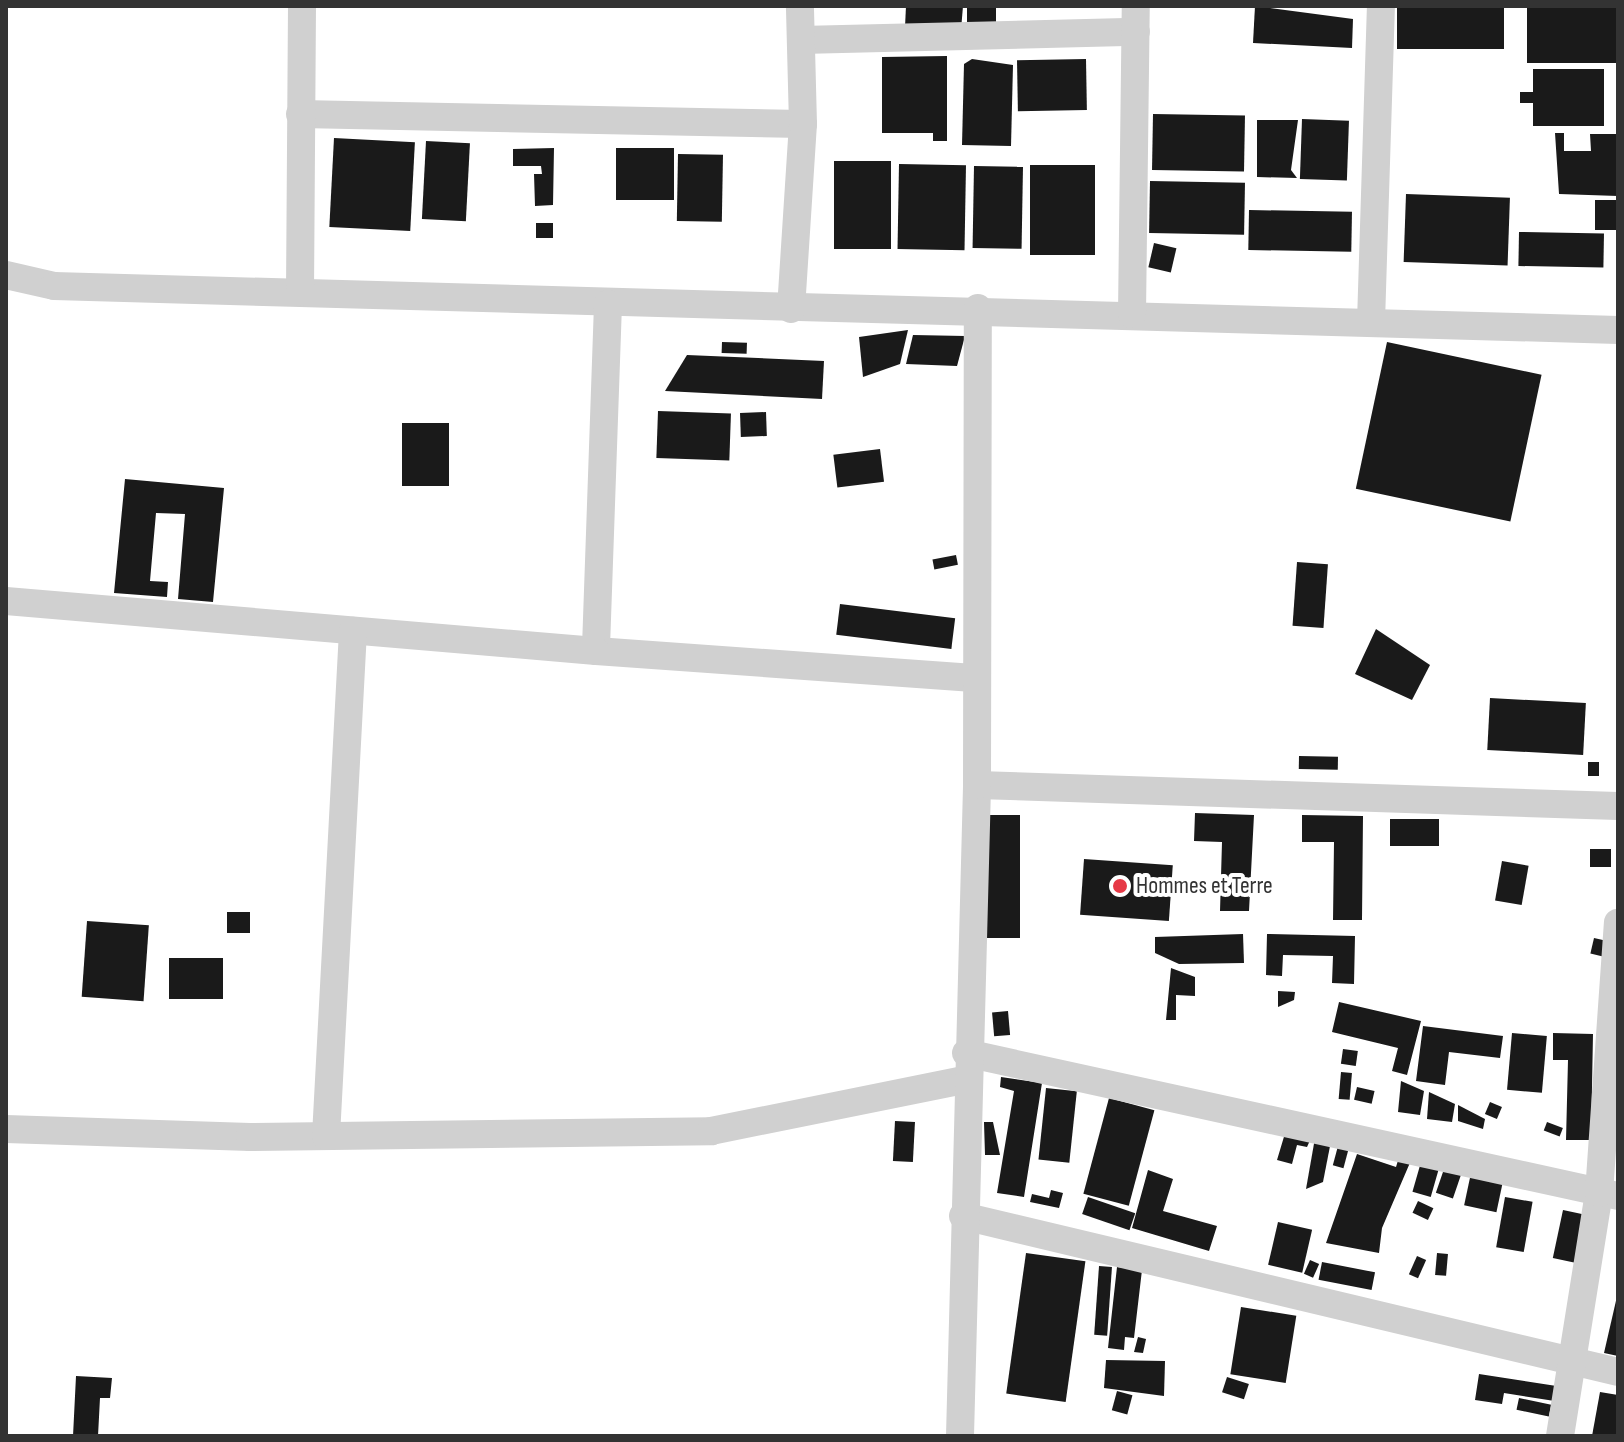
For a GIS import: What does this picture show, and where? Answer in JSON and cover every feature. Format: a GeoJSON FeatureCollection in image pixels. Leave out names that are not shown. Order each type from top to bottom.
{"type":"FeatureCollection","features":[{"type":"Feature","properties":{"kind":"street"},"geometry":{"type":"LineString","coordinates":[[300,292],[302,6]]}},
{"type":"Feature","properties":{"kind":"street"},"geometry":{"type":"LineString","coordinates":[[791,309],[803,124],[800,6]]}},
{"type":"Feature","properties":{"kind":"street"},"geometry":{"type":"LineString","coordinates":[[1371,322],[1381,6]]}},
{"type":"Feature","properties":{"kind":"street"},"geometry":{"type":"LineString","coordinates":[[801,40],[1136,19],[1132,314]]}},
{"type":"Feature","properties":{"kind":"street"},"geometry":{"type":"LineString","coordinates":[[300,114],[803,124]]}},
{"type":"Feature","properties":{"kind":"street"},"geometry":{"type":"LineString","coordinates":[[9,279],[54,286],[608,304],[791,309],[978,308],[1618,330]]}},
{"type":"Feature","properties":{"kind":"street"},"geometry":{"type":"LineString","coordinates":[[596,651],[608,304]]}},
{"type":"Feature","properties":{"kind":"street"},"geometry":{"type":"LineString","coordinates":[[960,1436],[966,1067],[977,785],[978,308]]}},
{"type":"Feature","properties":{"kind":"street"},"geometry":{"type":"LineString","coordinates":[[6,601],[596,651],[977,678]]}},
{"type":"Feature","properties":{"kind":"street"},"geometry":{"type":"LineString","coordinates":[[326,1136],[353,631]]}},
{"type":"Feature","properties":{"kind":"street"},"geometry":{"type":"LineString","coordinates":[[977,785],[1618,806]]}},
{"type":"Feature","properties":{"kind":"street"},"geometry":{"type":"LineString","coordinates":[[1560,1436],[1609,1194],[1618,923]]}},
{"type":"Feature","properties":{"kind":"street"},"geometry":{"type":"LineString","coordinates":[[6,1129],[326,1136],[711,1131],[966,1067],[1609,1194]]}},
{"type":"Feature","properties":{"kind":"street"},"geometry":{"type":"LineString","coordinates":[[963,1216],[1618,1372]]}},
{"type":"Feature","properties":{"kind":"building"},"geometry":{"type":"Polygon","coordinates":[[[906,6],[963,6],[961,30],[905,27],[906,6]]]}},
{"type":"Feature","properties":{"kind":"building"},"geometry":{"type":"Polygon","coordinates":[[[967,6],[996,6],[996,27],[967,27],[967,6]]]}},
{"type":"Feature","properties":{"kind":"building"},"geometry":{"type":"Polygon","coordinates":[[[1255,6],[1353,19],[1352,48],[1253,43],[1255,6]]]}},
{"type":"Feature","properties":{"kind":"building"},"geometry":{"type":"Polygon","coordinates":[[[1397,6],[1504,6],[1504,49],[1397,49],[1397,6]]]}},
{"type":"Feature","properties":{"kind":"building"},"geometry":{"type":"Polygon","coordinates":[[[1527,6],[1618,6],[1618,63],[1527,63],[1527,6]]]}},
{"type":"Feature","properties":{"kind":"building"},"geometry":{"type":"Polygon","coordinates":[[[947,56],[947,141],[933,141],[933,133],[882,133],[882,57],[947,56]]]}},
{"type":"Feature","properties":{"kind":"building"},"geometry":{"type":"Polygon","coordinates":[[[972,59],[1013,65],[1011,146],[962,145],[964,64],[972,59]]]}},
{"type":"Feature","properties":{"kind":"building"},"geometry":{"type":"Polygon","coordinates":[[[1086,59],[1087,110],[1018,111],[1017,60],[1086,59]]]}},
{"type":"Feature","properties":{"kind":"building"},"geometry":{"type":"Polygon","coordinates":[[[1533,69],[1604,69],[1604,126],[1533,126],[1533,103],[1520,103],[1520,92],[1533,92],[1533,69]]]}},
{"type":"Feature","properties":{"kind":"building"},"geometry":{"type":"Polygon","coordinates":[[[1153,114],[1245,116],[1244,172],[1152,170],[1153,114]]]}},
{"type":"Feature","properties":{"kind":"building"},"geometry":{"type":"Polygon","coordinates":[[[1302,119],[1349,121],[1347,181],[1300,179],[1302,119]]]}},
{"type":"Feature","properties":{"kind":"building"},"geometry":{"type":"Polygon","coordinates":[[[1257,120],[1298,120],[1291,170],[1297,178],[1257,177],[1257,120]]]}},
{"type":"Feature","properties":{"kind":"building"},"geometry":{"type":"Polygon","coordinates":[[[1555,133],[1564,133],[1564,151],[1591,151],[1590,134],[1618,134],[1618,196],[1559,194],[1555,133]]]}},
{"type":"Feature","properties":{"kind":"building"},"geometry":{"type":"Polygon","coordinates":[[[334,138],[415,142],[410,231],[329,227],[334,138]]]}},
{"type":"Feature","properties":{"kind":"building"},"geometry":{"type":"Polygon","coordinates":[[[426,141],[470,143],[466,221],[422,219],[426,141]]]}},
{"type":"Feature","properties":{"kind":"building"},"geometry":{"type":"Polygon","coordinates":[[[554,148],[553,205],[535,206],[534,174],[542,174],[541,166],[513,166],[513,149],[554,148]]]}},
{"type":"Feature","properties":{"kind":"building"},"geometry":{"type":"Polygon","coordinates":[[[616,148],[674,148],[674,200],[616,200],[616,148]]]}},
{"type":"Feature","properties":{"kind":"building"},"geometry":{"type":"Polygon","coordinates":[[[678,154],[723,155],[722,222],[677,221],[678,154]]]}},
{"type":"Feature","properties":{"kind":"building"},"geometry":{"type":"Polygon","coordinates":[[[834,161],[891,161],[891,249],[834,249],[834,161]]]}},
{"type":"Feature","properties":{"kind":"building"},"geometry":{"type":"Polygon","coordinates":[[[899,164],[966,165],[965,250],[898,249],[899,164]]]}},
{"type":"Feature","properties":{"kind":"building"},"geometry":{"type":"Polygon","coordinates":[[[1030,165],[1095,165],[1095,255],[1030,255],[1030,165]]]}},
{"type":"Feature","properties":{"kind":"building"},"geometry":{"type":"Polygon","coordinates":[[[974,166],[1023,167],[1022,249],[973,248],[974,166]]]}},
{"type":"Feature","properties":{"kind":"building"},"geometry":{"type":"Polygon","coordinates":[[[1150,181],[1245,183],[1244,235],[1149,233],[1150,181]]]}},
{"type":"Feature","properties":{"kind":"building"},"geometry":{"type":"Polygon","coordinates":[[[1406,194],[1510,198],[1508,266],[1404,262],[1406,194]]]}},
{"type":"Feature","properties":{"kind":"building"},"geometry":{"type":"Polygon","coordinates":[[[1595,200],[1618,200],[1618,230],[1595,230],[1595,200]]]}},
{"type":"Feature","properties":{"kind":"building"},"geometry":{"type":"Polygon","coordinates":[[[1249,210],[1352,212],[1351,252],[1248,250],[1249,210]]]}},
{"type":"Feature","properties":{"kind":"building"},"geometry":{"type":"Polygon","coordinates":[[[536,223],[553,223],[553,238],[536,238],[536,223]]]}},
{"type":"Feature","properties":{"kind":"building"},"geometry":{"type":"Polygon","coordinates":[[[1519,232],[1604,233],[1603,267],[1518,266],[1519,232]]]}},
{"type":"Feature","properties":{"kind":"building"},"geometry":{"type":"Polygon","coordinates":[[[1154,243],[1176,248],[1171,273],[1148,267],[1154,243]]]}},
{"type":"Feature","properties":{"kind":"building"},"geometry":{"type":"Polygon","coordinates":[[[908,330],[900,364],[863,377],[859,337],[908,330]]]}},
{"type":"Feature","properties":{"kind":"building"},"geometry":{"type":"Polygon","coordinates":[[[913,335],[965,336],[957,366],[906,364],[913,335]]]}},
{"type":"Feature","properties":{"kind":"building"},"geometry":{"type":"Polygon","coordinates":[[[722,342],[747,343],[747,354],[722,353],[722,342]]]}},
{"type":"Feature","properties":{"kind":"building"},"geometry":{"type":"Polygon","coordinates":[[[1387,342],[1542,375],[1510,522],[1356,489],[1387,342]]]}},
{"type":"Feature","properties":{"kind":"building"},"geometry":{"type":"Polygon","coordinates":[[[687,355],[824,361],[822,399],[665,391],[687,355]]]}},
{"type":"Feature","properties":{"kind":"building"},"geometry":{"type":"Polygon","coordinates":[[[658,411],[731,414],[729,461],[656,458],[658,411]]]}},
{"type":"Feature","properties":{"kind":"building"},"geometry":{"type":"Polygon","coordinates":[[[766,412],[767,436],[741,437],[740,413],[766,412]]]}},
{"type":"Feature","properties":{"kind":"building"},"geometry":{"type":"Polygon","coordinates":[[[402,423],[449,423],[449,486],[402,486],[402,423]]]}},
{"type":"Feature","properties":{"kind":"building"},"geometry":{"type":"Polygon","coordinates":[[[880,449],[884,482],[837,487],[833,455],[880,449]]]}},
{"type":"Feature","properties":{"kind":"building"},"geometry":{"type":"Polygon","coordinates":[[[125,479],[224,488],[213,602],[178,599],[185,514],[156,513],[150,581],[168,582],[167,597],[114,593],[125,479]]]}},
{"type":"Feature","properties":{"kind":"building"},"geometry":{"type":"Polygon","coordinates":[[[956,555],[958,565],[934,569],[932,560],[956,555]]]}},
{"type":"Feature","properties":{"kind":"building"},"geometry":{"type":"Polygon","coordinates":[[[1297,562],[1328,564],[1323,628],[1293,626],[1297,562]]]}},
{"type":"Feature","properties":{"kind":"building"},"geometry":{"type":"Polygon","coordinates":[[[840,604],[955,618],[951,649],[836,635],[840,604]]]}},
{"type":"Feature","properties":{"kind":"building"},"geometry":{"type":"Polygon","coordinates":[[[1376,629],[1430,665],[1412,700],[1355,674],[1376,629]]]}},
{"type":"Feature","properties":{"kind":"building"},"geometry":{"type":"Polygon","coordinates":[[[1490,698],[1586,703],[1583,755],[1487,750],[1490,698]]]}},
{"type":"Feature","properties":{"kind":"building"},"geometry":{"type":"Polygon","coordinates":[[[1299,756],[1338,757],[1338,770],[1299,769],[1299,756]]]}},
{"type":"Feature","properties":{"kind":"building"},"geometry":{"type":"Polygon","coordinates":[[[1588,762],[1599,762],[1599,776],[1588,776],[1588,762]]]}},
{"type":"Feature","properties":{"kind":"building"},"geometry":{"type":"Polygon","coordinates":[[[1195,813],[1254,815],[1249,911],[1220,911],[1222,842],[1194,841],[1195,813]]]}},
{"type":"Feature","properties":{"kind":"building"},"geometry":{"type":"Polygon","coordinates":[[[984,815],[1020,815],[1020,938],[984,938],[984,815]]]}},
{"type":"Feature","properties":{"kind":"building"},"geometry":{"type":"Polygon","coordinates":[[[1302,815],[1363,816],[1362,920],[1333,920],[1334,842],[1302,842],[1302,815]]]}},
{"type":"Feature","properties":{"kind":"building"},"geometry":{"type":"Polygon","coordinates":[[[1390,819],[1439,819],[1439,846],[1390,846],[1390,819]]]}},
{"type":"Feature","properties":{"kind":"building"},"geometry":{"type":"Polygon","coordinates":[[[1590,849],[1611,849],[1611,867],[1590,867],[1590,849]]]}},
{"type":"Feature","properties":{"kind":"building"},"geometry":{"type":"Polygon","coordinates":[[[1084,859],[1173,865],[1169,921],[1080,915],[1084,859]]]}},
{"type":"Feature","properties":{"kind":"building"},"geometry":{"type":"Polygon","coordinates":[[[1502,861],[1529,866],[1522,905],[1495,900],[1502,861]]]}},
{"type":"Feature","properties":{"kind":"building"},"geometry":{"type":"Polygon","coordinates":[[[227,912],[250,912],[250,933],[227,933],[227,912]]]}},
{"type":"Feature","properties":{"kind":"building"},"geometry":{"type":"Polygon","coordinates":[[[87,921],[149,925],[144,1001],[82,997],[87,921]]]}},
{"type":"Feature","properties":{"kind":"building"},"geometry":{"type":"Polygon","coordinates":[[[1243,934],[1244,963],[1179,964],[1155,953],[1155,937],[1243,934]]]}},
{"type":"Feature","properties":{"kind":"building"},"geometry":{"type":"Polygon","coordinates":[[[1267,934],[1355,936],[1354,984],[1332,983],[1333,956],[1283,955],[1282,976],[1266,975],[1267,934]]]}},
{"type":"Feature","properties":{"kind":"building"},"geometry":{"type":"Polygon","coordinates":[[[1594,938],[1611,942],[1607,957],[1590,954],[1594,938]]]}},
{"type":"Feature","properties":{"kind":"building"},"geometry":{"type":"Polygon","coordinates":[[[169,958],[223,958],[223,999],[169,999],[169,958]]]}},
{"type":"Feature","properties":{"kind":"building"},"geometry":{"type":"Polygon","coordinates":[[[1171,968],[1195,977],[1195,996],[1176,995],[1176,1020],[1166,1020],[1171,968]]]}},
{"type":"Feature","properties":{"kind":"building"},"geometry":{"type":"Polygon","coordinates":[[[1278,991],[1295,992],[1294,1000],[1278,1007],[1278,991]]]}},
{"type":"Feature","properties":{"kind":"building"},"geometry":{"type":"Polygon","coordinates":[[[1339,1002],[1421,1021],[1407,1075],[1392,1071],[1398,1048],[1332,1032],[1339,1002]]]}},
{"type":"Feature","properties":{"kind":"building"},"geometry":{"type":"Polygon","coordinates":[[[1008,1011],[1010,1035],[994,1036],[992,1012],[1008,1011]]]}},
{"type":"Feature","properties":{"kind":"building"},"geometry":{"type":"Polygon","coordinates":[[[1423,1026],[1503,1036],[1500,1058],[1449,1052],[1445,1085],[1416,1081],[1423,1026]]]}},
{"type":"Feature","properties":{"kind":"building"},"geometry":{"type":"Polygon","coordinates":[[[1512,1033],[1547,1036],[1542,1093],[1507,1090],[1512,1033]]]}},
{"type":"Feature","properties":{"kind":"building"},"geometry":{"type":"Polygon","coordinates":[[[1553,1033],[1593,1034],[1591,1140],[1566,1140],[1568,1060],[1553,1060],[1553,1033]]]}},
{"type":"Feature","properties":{"kind":"building"},"geometry":{"type":"Polygon","coordinates":[[[1343,1049],[1358,1051],[1356,1066],[1341,1064],[1343,1049]]]}},
{"type":"Feature","properties":{"kind":"building"},"geometry":{"type":"Polygon","coordinates":[[[1341,1072],[1352,1073],[1350,1100],[1339,1099],[1341,1072]]]}},
{"type":"Feature","properties":{"kind":"building"},"geometry":{"type":"Polygon","coordinates":[[[1001,1077],[1042,1083],[1024,1197],[997,1193],[1014,1091],[1000,1087],[1001,1077]]]}},
{"type":"Feature","properties":{"kind":"building"},"geometry":{"type":"Polygon","coordinates":[[[1401,1081],[1424,1091],[1420,1115],[1398,1112],[1401,1081]]]}},
{"type":"Feature","properties":{"kind":"building"},"geometry":{"type":"Polygon","coordinates":[[[1357,1087],[1375,1091],[1372,1104],[1354,1100],[1357,1087]]]}},
{"type":"Feature","properties":{"kind":"building"},"geometry":{"type":"Polygon","coordinates":[[[1046,1088],[1077,1091],[1069,1163],[1038,1160],[1046,1088]]]}},
{"type":"Feature","properties":{"kind":"building"},"geometry":{"type":"Polygon","coordinates":[[[1429,1092],[1455,1104],[1452,1122],[1427,1119],[1429,1092]]]}},
{"type":"Feature","properties":{"kind":"building"},"geometry":{"type":"Polygon","coordinates":[[[1109,1098],[1154,1110],[1129,1206],[1083,1194],[1109,1098]]]}},
{"type":"Feature","properties":{"kind":"building"},"geometry":{"type":"Polygon","coordinates":[[[1490,1102],[1502,1107],[1497,1119],[1485,1114],[1490,1102]]]}},
{"type":"Feature","properties":{"kind":"building"},"geometry":{"type":"Polygon","coordinates":[[[1458,1105],[1485,1119],[1483,1129],[1458,1121],[1458,1105]]]}},
{"type":"Feature","properties":{"kind":"building"},"geometry":{"type":"Polygon","coordinates":[[[895,1121],[915,1122],[913,1162],[893,1161],[895,1121]]]}},
{"type":"Feature","properties":{"kind":"building"},"geometry":{"type":"Polygon","coordinates":[[[984,1122],[993,1122],[1000,1155],[985,1155],[984,1122]]]}},
{"type":"Feature","properties":{"kind":"building"},"geometry":{"type":"Polygon","coordinates":[[[1547,1122],[1563,1128],[1560,1136],[1544,1130],[1547,1122]]]}},
{"type":"Feature","properties":{"kind":"building"},"geometry":{"type":"Polygon","coordinates":[[[1286,1130],[1312,1136],[1307,1147],[1297,1145],[1292,1164],[1277,1160],[1286,1130]]]}},
{"type":"Feature","properties":{"kind":"building"},"geometry":{"type":"Polygon","coordinates":[[[1315,1138],[1331,1141],[1323,1182],[1306,1189],[1315,1138]]]}},
{"type":"Feature","properties":{"kind":"building"},"geometry":{"type":"Polygon","coordinates":[[[1338,1146],[1349,1149],[1343,1168],[1333,1165],[1338,1146]]]}},
{"type":"Feature","properties":{"kind":"building"},"geometry":{"type":"Polygon","coordinates":[[[1357,1154],[1396,1167],[1400,1154],[1412,1158],[1382,1228],[1379,1253],[1326,1243],[1357,1154]]]}},
{"type":"Feature","properties":{"kind":"building"},"geometry":{"type":"Polygon","coordinates":[[[1421,1162],[1439,1167],[1431,1197],[1412,1192],[1421,1162]]]}},
{"type":"Feature","properties":{"kind":"building"},"geometry":{"type":"Polygon","coordinates":[[[1444,1169],[1461,1175],[1453,1198],[1436,1193],[1444,1169]]]}},
{"type":"Feature","properties":{"kind":"building"},"geometry":{"type":"Polygon","coordinates":[[[1148,1170],[1173,1179],[1163,1211],[1217,1226],[1209,1251],[1132,1228],[1148,1170]]]}},
{"type":"Feature","properties":{"kind":"building"},"geometry":{"type":"Polygon","coordinates":[[[1471,1173],[1503,1180],[1496,1212],[1464,1205],[1471,1173]]]}},
{"type":"Feature","properties":{"kind":"building"},"geometry":{"type":"Polygon","coordinates":[[[1051,1190],[1063,1193],[1059,1208],[1030,1202],[1032,1194],[1049,1198],[1051,1190]]]}},
{"type":"Feature","properties":{"kind":"building"},"geometry":{"type":"Polygon","coordinates":[[[1088,1197],[1135,1213],[1129,1230],[1082,1214],[1088,1197]]]}},
{"type":"Feature","properties":{"kind":"building"},"geometry":{"type":"Polygon","coordinates":[[[1505,1197],[1533,1202],[1524,1252],[1496,1247],[1505,1197]]]}},
{"type":"Feature","properties":{"kind":"building"},"geometry":{"type":"Polygon","coordinates":[[[1418,1201],[1433,1208],[1428,1220],[1413,1213],[1418,1201]]]}},
{"type":"Feature","properties":{"kind":"building"},"geometry":{"type":"Polygon","coordinates":[[[1563,1210],[1592,1216],[1582,1264],[1553,1258],[1563,1210]]]}},
{"type":"Feature","properties":{"kind":"building"},"geometry":{"type":"Polygon","coordinates":[[[1278,1222],[1312,1230],[1302,1273],[1268,1265],[1278,1222]]]}},
{"type":"Feature","properties":{"kind":"building"},"geometry":{"type":"Polygon","coordinates":[[[1026,1253],[1085,1261],[1066,1402],[1006,1394],[1026,1253]]]}},
{"type":"Feature","properties":{"kind":"building"},"geometry":{"type":"Polygon","coordinates":[[[1437,1253],[1448,1254],[1446,1276],[1435,1275],[1437,1253]]]}},
{"type":"Feature","properties":{"kind":"building"},"geometry":{"type":"Polygon","coordinates":[[[1417,1256],[1426,1260],[1418,1278],[1409,1274],[1417,1256]]]}},
{"type":"Feature","properties":{"kind":"building"},"geometry":{"type":"Polygon","coordinates":[[[1310,1260],[1319,1264],[1313,1278],[1304,1274],[1310,1260]]]}},
{"type":"Feature","properties":{"kind":"building"},"geometry":{"type":"Polygon","coordinates":[[[1322,1262],[1375,1272],[1372,1290],[1319,1280],[1322,1262]]]}},
{"type":"Feature","properties":{"kind":"building"},"geometry":{"type":"Polygon","coordinates":[[[1099,1266],[1112,1267],[1107,1336],[1094,1335],[1099,1266]]]}},
{"type":"Feature","properties":{"kind":"building"},"geometry":{"type":"Polygon","coordinates":[[[1117,1267],[1142,1270],[1134,1338],[1125,1337],[1124,1350],[1108,1348],[1117,1267]]]}},
{"type":"Feature","properties":{"kind":"building"},"geometry":{"type":"Polygon","coordinates":[[[1618,1292],[1618,1356],[1604,1353],[1618,1292]]]}},
{"type":"Feature","properties":{"kind":"building"},"geometry":{"type":"Polygon","coordinates":[[[1241,1307],[1296,1316],[1286,1383],[1230,1374],[1241,1307]]]}},
{"type":"Feature","properties":{"kind":"building"},"geometry":{"type":"Polygon","coordinates":[[[1138,1337],[1146,1339],[1143,1353],[1134,1352],[1138,1337]]]}},
{"type":"Feature","properties":{"kind":"building"},"geometry":{"type":"Polygon","coordinates":[[[1106,1360],[1165,1361],[1164,1396],[1104,1388],[1106,1360]]]}},
{"type":"Feature","properties":{"kind":"building"},"geometry":{"type":"Polygon","coordinates":[[[1479,1374],[1563,1387],[1561,1402],[1504,1393],[1502,1404],[1475,1400],[1479,1374]]]}},
{"type":"Feature","properties":{"kind":"building"},"geometry":{"type":"Polygon","coordinates":[[[76,1376],[112,1378],[110,1398],[100,1398],[98,1436],[73,1436],[76,1376]]]}},
{"type":"Feature","properties":{"kind":"building"},"geometry":{"type":"Polygon","coordinates":[[[1227,1377],[1249,1384],[1244,1399],[1222,1392],[1227,1377]]]}},
{"type":"Feature","properties":{"kind":"building"},"geometry":{"type":"Polygon","coordinates":[[[1117,1391],[1132,1395],[1127,1414],[1112,1410],[1117,1391]]]}},
{"type":"Feature","properties":{"kind":"building"},"geometry":{"type":"Polygon","coordinates":[[[1600,1392],[1618,1395],[1618,1436],[1592,1436],[1600,1392]]]}},
{"type":"Feature","properties":{"kind":"building"},"geometry":{"type":"Polygon","coordinates":[[[1519,1398],[1551,1405],[1549,1417],[1517,1410],[1519,1398]]]}},
{"type":"Feature","properties":{"kind":"place","name":"Hommes et Terre"},"geometry":{"type":"Point","coordinates":[1120,886]}}]}
